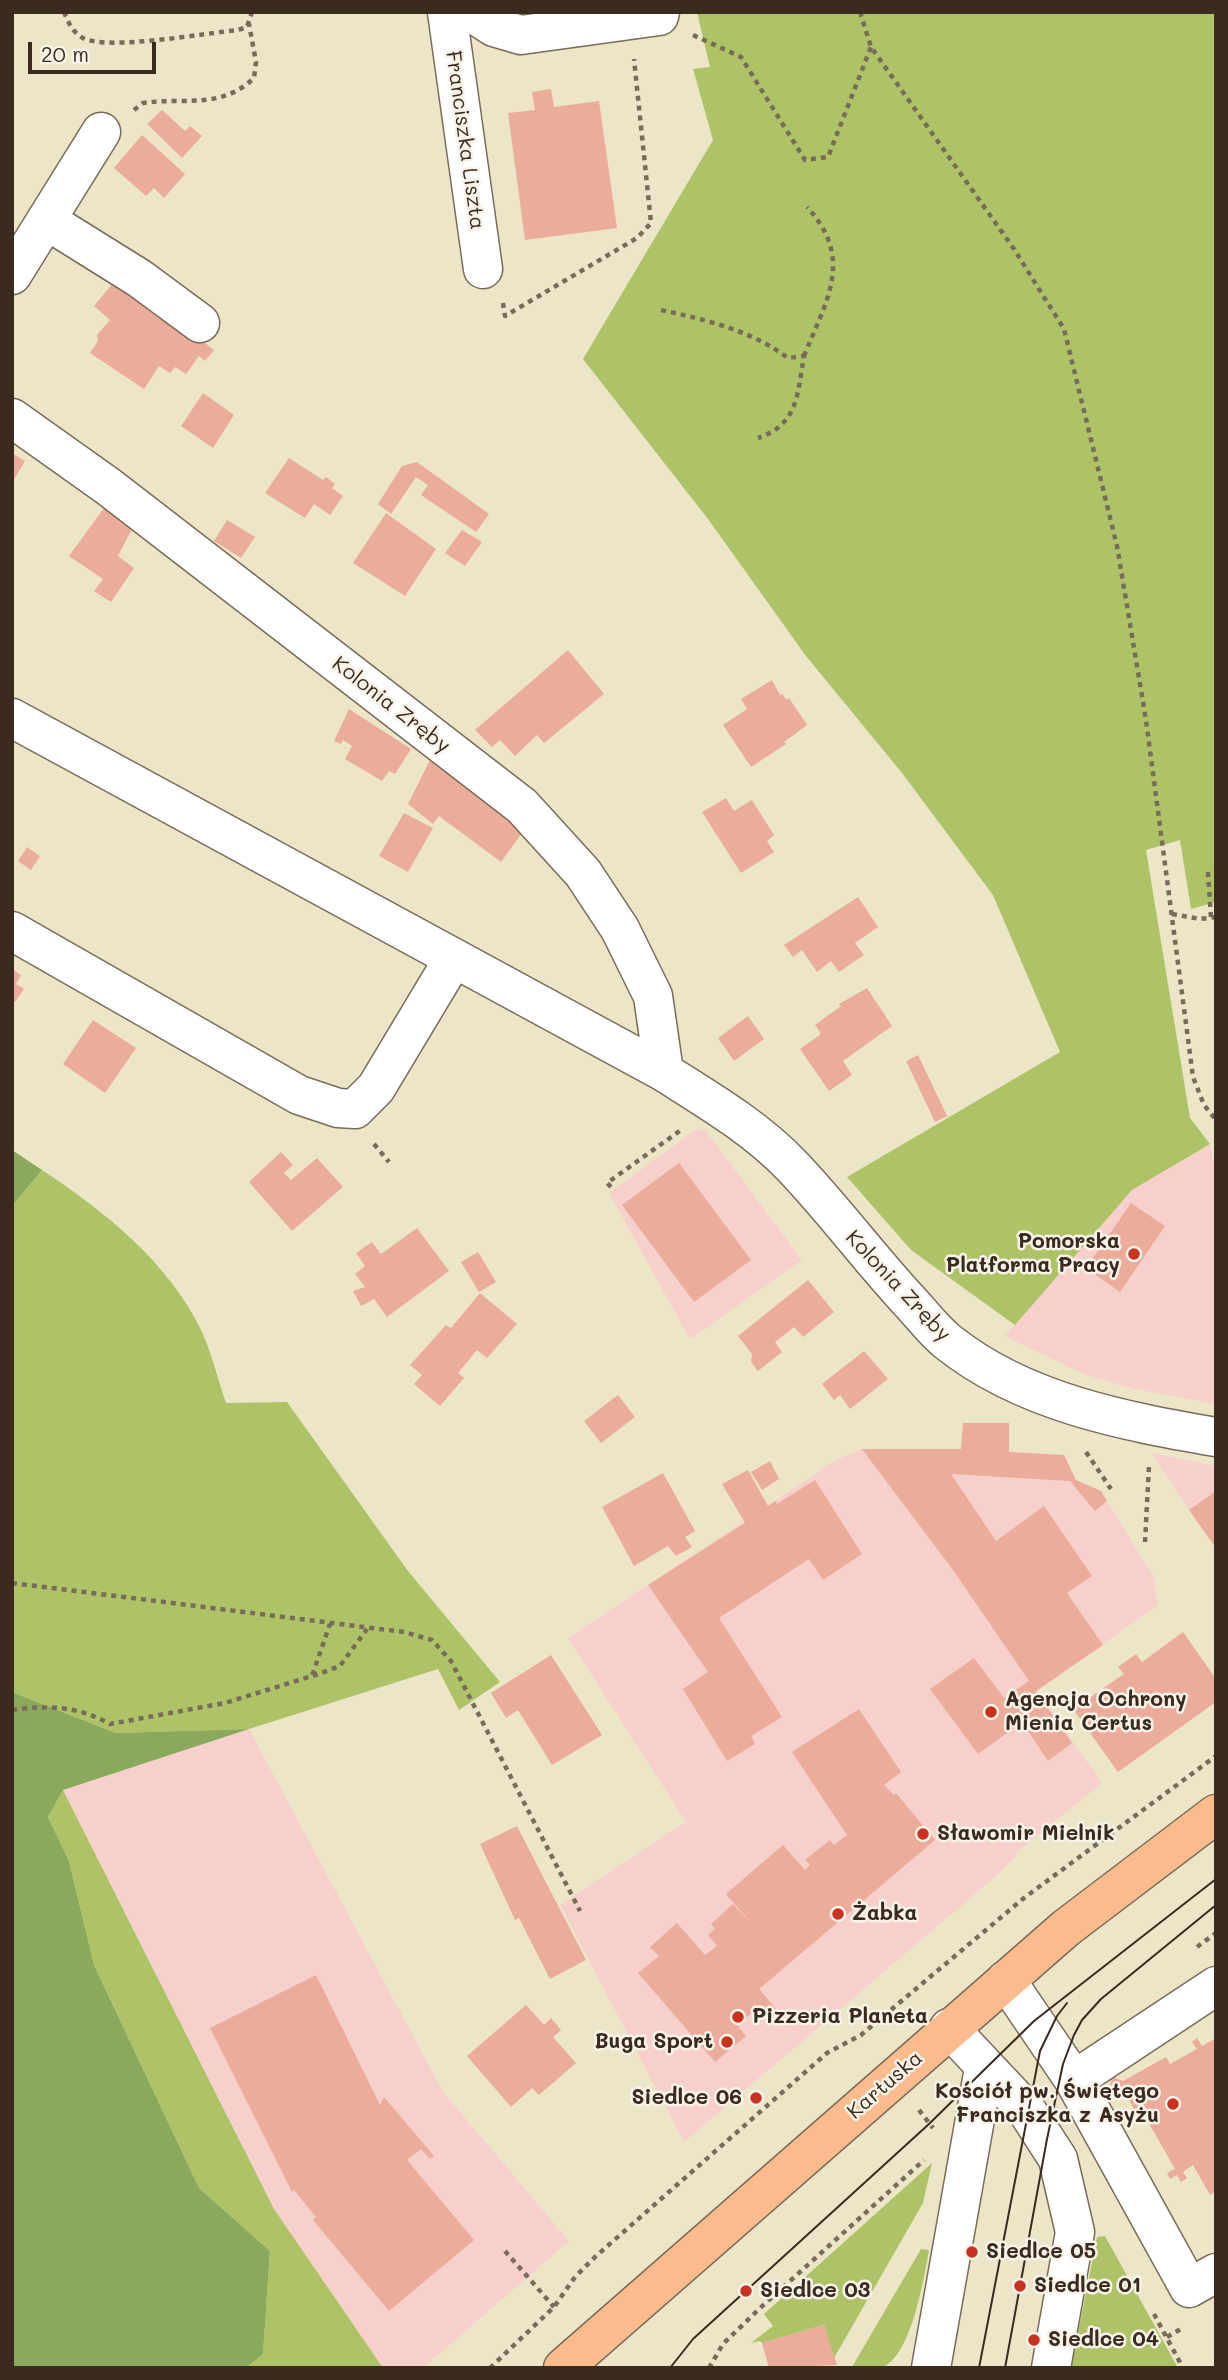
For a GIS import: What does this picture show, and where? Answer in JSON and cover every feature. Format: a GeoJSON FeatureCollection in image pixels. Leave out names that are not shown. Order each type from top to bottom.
{"type":"FeatureCollection","features":[{"type":"Feature","properties":{"kind":"main road","name":"Kartuska"},"geometry":{"type":"LineString","coordinates":[[563,2368],[1066,1928],[1216,1814]]}},
{"type":"Feature","properties":{"kind":"street","name":"Franciszka Liszta"},"geometry":{"type":"LineString","coordinates":[[447,12],[483,269]]}},
{"type":"Feature","properties":{"kind":"street"},"geometry":{"type":"LineString","coordinates":[[471,12],[494,27],[521,35],[649,16]]}},
{"type":"Feature","properties":{"kind":"street"},"geometry":{"type":"LineString","coordinates":[[12,275],[101,132]]}},
{"type":"Feature","properties":{"kind":"street"},"geometry":{"type":"LineString","coordinates":[[46,220],[139,278],[200,323]]}},
{"type":"Feature","properties":{"kind":"street","name":"Kolonia Zręby"},"geometry":{"type":"LineString","coordinates":[[12,418],[119,495],[522,806],[583,873],[620,929],[653,996],[664,1072]]}},
{"type":"Feature","properties":{"kind":"street","name":"Kolonia Zręby"},"geometry":{"type":"LineString","coordinates":[[12,718],[664,1072],[716,1105],[765,1141],[792,1166],[885,1275],[940,1335],[960,1351],[1049,1397],[1091,1412],[1216,1437]]}},
{"type":"Feature","properties":{"kind":"street"},"geometry":{"type":"LineString","coordinates":[[12,931],[299,1095],[338,1108],[355,1109],[376,1087],[454,958]]}},
{"type":"Feature","properties":{"kind":"street"},"geometry":{"type":"LineString","coordinates":[[1006,1980],[1074,2080],[1189,2288],[1216,2273]]}},
{"type":"Feature","properties":{"kind":"street"},"geometry":{"type":"LineString","coordinates":[[1074,2080],[1216,1986]]}},
{"type":"Feature","properties":{"kind":"street"},"geometry":{"type":"LineString","coordinates":[[949,2028],[1027,2111],[1058,2159],[1069,2196],[1075,2232],[1051,2368]]}},
{"type":"Feature","properties":{"kind":"street"},"geometry":{"type":"LineString","coordinates":[[931,2368],[984,2068]]}},
{"type":"Feature","properties":{"kind":"path"},"geometry":{"type":"LineString","coordinates":[[64,12],[73,30],[82,38],[104,43],[238,30],[248,24]]}},
{"type":"Feature","properties":{"kind":"path"},"geometry":{"type":"LineString","coordinates":[[101,132],[143,103],[217,100],[239,92],[254,78],[256,62],[248,24],[253,12]]}},
{"type":"Feature","properties":{"kind":"path"},"geometry":{"type":"LineString","coordinates":[[860,12],[872,47],[1014,249],[1064,329],[1117,546],[1146,720],[1193,1077],[1204,1105],[1216,1119]]}},
{"type":"Feature","properties":{"kind":"path"},"geometry":{"type":"LineString","coordinates":[[483,269],[497,268],[505,316],[637,239],[651,223],[649,16],[741,57],[805,160],[828,157],[872,47]]}},
{"type":"Feature","properties":{"kind":"path"},"geometry":{"type":"LineString","coordinates":[[758,439],[785,425],[791,416],[804,356],[830,295],[834,272],[832,250],[823,225],[807,207]]}},
{"type":"Feature","properties":{"kind":"path"},"geometry":{"type":"LineString","coordinates":[[661,310],[742,332],[768,343],[788,358],[804,356]]}},
{"type":"Feature","properties":{"kind":"path"},"geometry":{"type":"LineString","coordinates":[[1172,914],[1213,918],[1208,872]]}},
{"type":"Feature","properties":{"kind":"path"},"geometry":{"type":"LineString","coordinates":[[611,1187],[607,1182],[716,1105]]}},
{"type":"Feature","properties":{"kind":"path"},"geometry":{"type":"LineString","coordinates":[[1145,1542],[1151,1426]]}},
{"type":"Feature","properties":{"kind":"path"},"geometry":{"type":"LineString","coordinates":[[12,1583],[404,1632],[432,1640],[451,1661],[579,1911]]}},
{"type":"Feature","properties":{"kind":"path"},"geometry":{"type":"LineString","coordinates":[[312,1676],[330,1624]]}},
{"type":"Feature","properties":{"kind":"path"},"geometry":{"type":"LineString","coordinates":[[12,1710],[45,1706],[87,1712],[110,1724],[225,1703],[340,1666],[367,1628]]}},
{"type":"Feature","properties":{"kind":"path"},"geometry":{"type":"LineString","coordinates":[[490,2368],[554,2307],[575,2277],[595,2257],[827,2053],[861,2035],[1024,1898],[1216,1756]]}},
{"type":"Feature","properties":{"kind":"path"},"geometry":{"type":"LineString","coordinates":[[709,2368],[723,2344],[929,2154]]}},
{"type":"Feature","properties":{"kind":"path"},"geometry":{"type":"LineString","coordinates":[[505,2251],[554,2307]]}},
{"type":"Feature","properties":{"kind":"shaded area"},"geometry":{"type":"Polygon","coordinates":[[[704,1129],[802,1260],[690,1339],[609,1193],[694,1131],[704,1129]]]}},
{"type":"Feature","properties":{"kind":"shaded area"},"geometry":{"type":"Polygon","coordinates":[[[1210,1144],[1216,1173],[1216,1404],[1135,1389],[1086,1375],[1005,1336],[1132,1190],[1210,1144]]]}},
{"type":"Feature","properties":{"kind":"shaded area"},"geometry":{"type":"Polygon","coordinates":[[[963,1423],[1009,1423],[1009,1452],[1064,1455],[1076,1480],[1101,1491],[1153,1576],[1158,1605],[1037,1691],[1102,1783],[1016,1853],[1017,1856],[995,1877],[684,2142],[560,1905],[686,1822],[568,1638],[838,1459],[862,1449],[961,1449],[963,1423]]]}},
{"type":"Feature","properties":{"kind":"shaded area"},"geometry":{"type":"Polygon","coordinates":[[[1152,1453],[1216,1466],[1216,1548],[1189,1510],[1152,1453]]]}},
{"type":"Feature","properties":{"kind":"shaded area"},"geometry":{"type":"Polygon","coordinates":[[[249,1729],[443,2092],[569,2241],[423,2368],[383,2368],[274,2209],[63,1790],[249,1729]]]}},
{"type":"Feature","properties":{"kind":"green space"},"geometry":{"type":"Polygon","coordinates":[[[697,12],[1216,12],[1216,902],[1191,909],[1180,840],[1146,850],[1190,1118],[1210,1144],[1132,1190],[1015,1325],[911,1250],[847,1177],[1060,1052],[993,895],[902,773],[806,656],[708,519],[583,359],[713,140],[693,69],[710,67],[697,12]]]}},
{"type":"Feature","properties":{"kind":"green space"},"geometry":{"type":"Polygon","coordinates":[[[12,1150],[42,1170],[12,1206],[12,1150]]]}},
{"type":"Feature","properties":{"kind":"green space"},"geometry":{"type":"Polygon","coordinates":[[[42,1170],[89,1203],[133,1240],[172,1283],[202,1332],[226,1403],[287,1402],[408,1571],[500,1682],[459,1710],[438,1669],[249,1729],[116,1733],[12,1692],[12,1206],[42,1170]]]}},
{"type":"Feature","properties":{"kind":"green space"},"geometry":{"type":"Polygon","coordinates":[[[12,1692],[116,1733],[249,1729],[63,1790],[48,1817],[69,1861],[94,1965],[199,2188],[270,2251],[263,2354],[246,2368],[12,2368],[12,1692]]]}},
{"type":"Feature","properties":{"kind":"green space"},"geometry":{"type":"Polygon","coordinates":[[[63,1790],[274,2209],[383,2368],[246,2368],[263,2354],[270,2251],[199,2188],[94,1965],[69,1861],[48,1817],[63,1790]]]}},
{"type":"Feature","properties":{"kind":"green space"},"geometry":{"type":"Polygon","coordinates":[[[932,2163],[923,2203],[834,2358],[824,2325],[762,2343],[751,2343],[773,2326],[764,2314],[932,2163]]]}},
{"type":"Feature","properties":{"kind":"green space"},"geometry":{"type":"Polygon","coordinates":[[[1105,2236],[1178,2368],[1071,2368],[1097,2237],[1105,2236]]]}},
{"type":"Feature","properties":{"kind":"green space"},"geometry":{"type":"Polygon","coordinates":[[[921,2249],[929,2250],[927,2263],[915,2313],[903,2346],[885,2366],[852,2367],[921,2249]]]}},
{"type":"Feature","properties":{"kind":"building"},"geometry":{"type":"Polygon","coordinates":[[[551,89],[554,107],[599,101],[617,228],[525,240],[508,113],[535,110],[532,92],[551,89]]]}},
{"type":"Feature","properties":{"kind":"building"},"geometry":{"type":"Polygon","coordinates":[[[162,110],[185,131],[190,126],[202,136],[182,158],[147,124],[162,110]]]}},
{"type":"Feature","properties":{"kind":"building"},"geometry":{"type":"Polygon","coordinates":[[[142,135],[185,174],[164,198],[154,188],[146,196],[114,168],[142,135]]]}},
{"type":"Feature","properties":{"kind":"building"},"geometry":{"type":"Polygon","coordinates":[[[113,283],[160,319],[166,313],[214,350],[205,361],[199,356],[186,374],[175,367],[170,373],[159,366],[144,389],[90,353],[98,341],[97,335],[110,320],[94,306],[113,283]]]}},
{"type":"Feature","properties":{"kind":"building"},"geometry":{"type":"Polygon","coordinates":[[[203,393],[234,415],[213,448],[181,426],[203,393]]]}},
{"type":"Feature","properties":{"kind":"building"},"geometry":{"type":"Polygon","coordinates":[[[12,453],[25,461],[12,483],[12,453]]]}},
{"type":"Feature","properties":{"kind":"building"},"geometry":{"type":"Polygon","coordinates":[[[289,458],[323,480],[326,477],[335,484],[332,488],[343,496],[330,515],[314,504],[305,518],[265,493],[289,458]]]}},
{"type":"Feature","properties":{"kind":"building"},"geometry":{"type":"Polygon","coordinates":[[[417,462],[489,514],[476,532],[421,495],[428,485],[416,477],[391,514],[378,504],[402,466],[417,462]]]}},
{"type":"Feature","properties":{"kind":"building"},"geometry":{"type":"Polygon","coordinates":[[[104,508],[133,527],[118,556],[134,568],[111,602],[94,591],[103,579],[69,556],[104,508]]]}},
{"type":"Feature","properties":{"kind":"building"},"geometry":{"type":"Polygon","coordinates":[[[386,513],[436,549],[405,596],[353,563],[386,513]]]}},
{"type":"Feature","properties":{"kind":"building"},"geometry":{"type":"Polygon","coordinates":[[[227,520],[255,537],[241,558],[214,541],[227,520]]]}},
{"type":"Feature","properties":{"kind":"building"},"geometry":{"type":"Polygon","coordinates":[[[462,530],[482,542],[465,566],[445,553],[462,530]]]}},
{"type":"Feature","properties":{"kind":"building"},"geometry":{"type":"Polygon","coordinates":[[[568,650],[604,694],[544,743],[537,735],[515,756],[500,740],[492,747],[475,730],[568,650]]]}},
{"type":"Feature","properties":{"kind":"building"},"geometry":{"type":"Polygon","coordinates":[[[772,680],[780,695],[787,700],[789,698],[807,725],[784,742],[786,744],[751,767],[723,725],[747,709],[741,699],[772,680]]]}},
{"type":"Feature","properties":{"kind":"building"},"geometry":{"type":"Polygon","coordinates":[[[349,709],[411,749],[395,774],[389,771],[382,781],[345,759],[352,746],[343,740],[341,744],[334,741],[349,709]]]}},
{"type":"Feature","properties":{"kind":"building"},"geometry":{"type":"Polygon","coordinates":[[[430,760],[449,771],[525,829],[501,862],[439,816],[433,824],[408,804],[430,760]]]}},
{"type":"Feature","properties":{"kind":"building"},"geometry":{"type":"Polygon","coordinates":[[[726,798],[734,811],[752,800],[774,835],[767,841],[774,852],[741,873],[702,812],[726,798]]]}},
{"type":"Feature","properties":{"kind":"building"},"geometry":{"type":"Polygon","coordinates":[[[404,813],[433,828],[408,872],[379,856],[404,813]]]}},
{"type":"Feature","properties":{"kind":"building"},"geometry":{"type":"Polygon","coordinates":[[[27,847],[40,856],[31,870],[18,861],[27,847]]]}},
{"type":"Feature","properties":{"kind":"building"},"geometry":{"type":"Polygon","coordinates":[[[858,897],[878,927],[855,943],[864,955],[839,972],[831,961],[817,972],[802,950],[793,957],[784,945],[858,897]]]}},
{"type":"Feature","properties":{"kind":"building"},"geometry":{"type":"Polygon","coordinates":[[[12,969],[21,975],[16,984],[24,989],[15,1002],[12,1000],[12,969]]]}},
{"type":"Feature","properties":{"kind":"building"},"geometry":{"type":"Polygon","coordinates":[[[867,988],[892,1026],[843,1061],[852,1075],[829,1091],[800,1049],[821,1034],[815,1025],[841,1006],[839,1004],[867,988]]]}},
{"type":"Feature","properties":{"kind":"building"},"geometry":{"type":"Polygon","coordinates":[[[748,1016],[764,1039],[734,1061],[718,1038],[748,1016]]]}},
{"type":"Feature","properties":{"kind":"building"},"geometry":{"type":"Polygon","coordinates":[[[93,1020],[136,1048],[105,1093],[63,1064],[93,1020]]]}},
{"type":"Feature","properties":{"kind":"building"},"geometry":{"type":"Polygon","coordinates":[[[918,1055],[947,1116],[935,1122],[906,1061],[918,1055]]]}},
{"type":"Feature","properties":{"kind":"building"},"geometry":{"type":"Polygon","coordinates":[[[281,1152],[293,1165],[284,1173],[291,1180],[317,1158],[343,1187],[292,1231],[249,1182],[281,1152]]]}},
{"type":"Feature","properties":{"kind":"building"},"geometry":{"type":"Polygon","coordinates":[[[679,1163],[751,1260],[694,1302],[622,1205],[679,1163]]]}},
{"type":"Feature","properties":{"kind":"building"},"geometry":{"type":"Polygon","coordinates":[[[1131,1203],[1165,1226],[1120,1292],[1086,1268],[1131,1203]]]}},
{"type":"Feature","properties":{"kind":"building"},"geometry":{"type":"Polygon","coordinates":[[[417,1228],[449,1271],[387,1317],[374,1299],[361,1306],[353,1291],[365,1287],[355,1274],[365,1266],[356,1253],[372,1242],[381,1254],[417,1228]]]}},
{"type":"Feature","properties":{"kind":"building"},"geometry":{"type":"Polygon","coordinates":[[[478,1252],[496,1282],[479,1292],[461,1262],[478,1252]]]}},
{"type":"Feature","properties":{"kind":"building"},"geometry":{"type":"Polygon","coordinates":[[[808,1280],[834,1312],[803,1337],[794,1327],[775,1342],[782,1352],[758,1371],[751,1362],[752,1354],[738,1336],[808,1280]]]}},
{"type":"Feature","properties":{"kind":"building"},"geometry":{"type":"Polygon","coordinates":[[[480,1293],[517,1324],[487,1358],[477,1350],[458,1373],[464,1378],[440,1406],[414,1384],[422,1375],[410,1365],[446,1325],[451,1328],[480,1293]]]}},
{"type":"Feature","properties":{"kind":"building"},"geometry":{"type":"Polygon","coordinates":[[[864,1351],[888,1379],[850,1409],[840,1395],[834,1400],[822,1384],[864,1351]]]}},
{"type":"Feature","properties":{"kind":"building"},"geometry":{"type":"Polygon","coordinates":[[[618,1395],[635,1417],[601,1443],[584,1421],[618,1395]]]}},
{"type":"Feature","properties":{"kind":"building"},"geometry":{"type":"Polygon","coordinates":[[[963,1423],[1009,1423],[1009,1452],[1064,1455],[1076,1480],[1101,1491],[1107,1501],[1095,1511],[1070,1481],[951,1474],[996,1541],[1044,1506],[1092,1576],[1067,1593],[1103,1645],[1036,1691],[1072,1743],[1048,1761],[1022,1722],[978,1754],[930,1689],[974,1658],[1004,1698],[1029,1681],[953,1570],[862,1449],[961,1449],[963,1423]]]}},
{"type":"Feature","properties":{"kind":"building"},"geometry":{"type":"Polygon","coordinates":[[[770,1461],[779,1479],[762,1490],[751,1472],[770,1461]]]}},
{"type":"Feature","properties":{"kind":"building"},"geometry":{"type":"Polygon","coordinates":[[[748,1470],[768,1506],[776,1501],[777,1504],[815,1480],[862,1554],[823,1580],[809,1559],[719,1618],[782,1717],[751,1736],[755,1744],[727,1761],[683,1689],[708,1672],[648,1585],[745,1523],[722,1484],[748,1470]]]}},
{"type":"Feature","properties":{"kind":"building"},"geometry":{"type":"Polygon","coordinates":[[[663,1473],[695,1531],[685,1537],[692,1547],[676,1556],[668,1546],[634,1566],[602,1507],[663,1473]]]}},
{"type":"Feature","properties":{"kind":"building"},"geometry":{"type":"Polygon","coordinates":[[[1216,1491],[1216,1548],[1189,1510],[1216,1491]]]}},
{"type":"Feature","properties":{"kind":"building"},"geometry":{"type":"Polygon","coordinates":[[[1183,1632],[1216,1679],[1216,1702],[1118,1772],[1073,1709],[1124,1674],[1118,1667],[1136,1654],[1142,1662],[1183,1632]]]}},
{"type":"Feature","properties":{"kind":"building"},"geometry":{"type":"Polygon","coordinates":[[[551,1655],[602,1735],[552,1765],[518,1710],[506,1718],[491,1693],[551,1655]]]}},
{"type":"Feature","properties":{"kind":"building"},"geometry":{"type":"Polygon","coordinates":[[[859,1709],[901,1772],[884,1785],[894,1795],[896,1793],[935,1840],[759,1989],[776,2009],[769,2015],[761,2005],[737,2025],[746,2036],[715,2062],[638,1973],[659,1956],[650,1947],[677,1923],[705,1955],[717,1946],[708,1935],[715,1929],[711,1924],[733,1904],[752,1924],[726,1894],[783,1845],[805,1870],[810,1865],[805,1860],[830,1840],[834,1845],[847,1835],[792,1752],[859,1709]]]}},
{"type":"Feature","properties":{"kind":"building"},"geometry":{"type":"Polygon","coordinates":[[[517,1826],[586,1960],[550,1979],[519,1918],[515,1920],[480,1844],[517,1826]]]}},
{"type":"Feature","properties":{"kind":"building"},"geometry":{"type":"Polygon","coordinates":[[[316,1975],[380,2105],[384,2097],[434,2156],[430,2159],[421,2149],[407,2160],[474,2240],[389,2311],[313,2220],[316,2217],[294,2190],[292,2192],[210,2028],[316,1975]]]}},
{"type":"Feature","properties":{"kind":"building"},"geometry":{"type":"Polygon","coordinates":[[[526,2005],[544,2025],[551,2018],[561,2030],[553,2037],[576,2063],[539,2095],[532,2088],[511,2107],[467,2056],[526,2005]]]}},
{"type":"Feature","properties":{"kind":"building","name":"Kościół pw. Świętego Franciszka z Asyżu"},"geometry":{"type":"Polygon","coordinates":[[[1197,2038],[1202,2046],[1216,2038],[1216,2191],[1210,2195],[1193,2165],[1183,2172],[1187,2178],[1181,2182],[1177,2175],[1170,2179],[1167,2173],[1175,2169],[1147,2120],[1142,2123],[1122,2088],[1110,2085],[1112,2077],[1123,2081],[1166,2057],[1170,2064],[1197,2049],[1192,2042],[1197,2038]]]}},
{"type":"Feature","properties":{"kind":"building"},"geometry":{"type":"Polygon","coordinates":[[[824,2325],[837,2365],[769,2368],[762,2343],[824,2325]]]}},
{"type":"Feature","properties":{"kind":"tram line"},"geometry":{"type":"LineString","coordinates":[[670,2368],[693,2339],[929,2124],[1034,2021],[1216,1879]]}},
{"type":"Feature","properties":{"kind":"tram line"},"geometry":{"type":"LineString","coordinates":[[1005,2368],[1047,2139],[1063,2064],[1074,2035],[1082,2020],[1101,1999],[1216,1905]]}},
{"type":"Feature","properties":{"kind":"tram line"},"geometry":{"type":"LineString","coordinates":[[979,2368],[1040,2051],[1057,2016],[1067,2003]]}},
{"type":"Feature","properties":{"kind":"place","name":"Pomorska Platforma Pracy"},"geometry":{"type":"Point","coordinates":[1134,1254]}},
{"type":"Feature","properties":{"kind":"place","name":"Agencja Ochrony Mienia Certus"},"geometry":{"type":"Point","coordinates":[991,1712]}},
{"type":"Feature","properties":{"kind":"place","name":"Sławomir Mielnik"},"geometry":{"type":"Point","coordinates":[923,1834]}},
{"type":"Feature","properties":{"kind":"place","name":"Żabka"},"geometry":{"type":"Point","coordinates":[838,1914]}},
{"type":"Feature","properties":{"kind":"place","name":"Pizzeria Planeta"},"geometry":{"type":"Point","coordinates":[738,2017]}},
{"type":"Feature","properties":{"kind":"place","name":"Buga Sport"},"geometry":{"type":"Point","coordinates":[727,2042]}},
{"type":"Feature","properties":{"kind":"place","name":"Siedlce 06"},"geometry":{"type":"Point","coordinates":[756,2098]}},
{"type":"Feature","properties":{"kind":"place","name":"Kościół pw. Świętego Franciszka z Asyżu"},"geometry":{"type":"Point","coordinates":[1173,2104]}},
{"type":"Feature","properties":{"kind":"place","name":"Siedlce 05"},"geometry":{"type":"Point","coordinates":[972,2252]}},
{"type":"Feature","properties":{"kind":"place","name":"Siedlce 01"},"geometry":{"type":"Point","coordinates":[1020,2286]}},
{"type":"Feature","properties":{"kind":"place","name":"Siedlce 03"},"geometry":{"type":"Point","coordinates":[746,2291]}},
{"type":"Feature","properties":{"kind":"place","name":"Siedlce 04"},"geometry":{"type":"Point","coordinates":[1034,2340]}}]}
